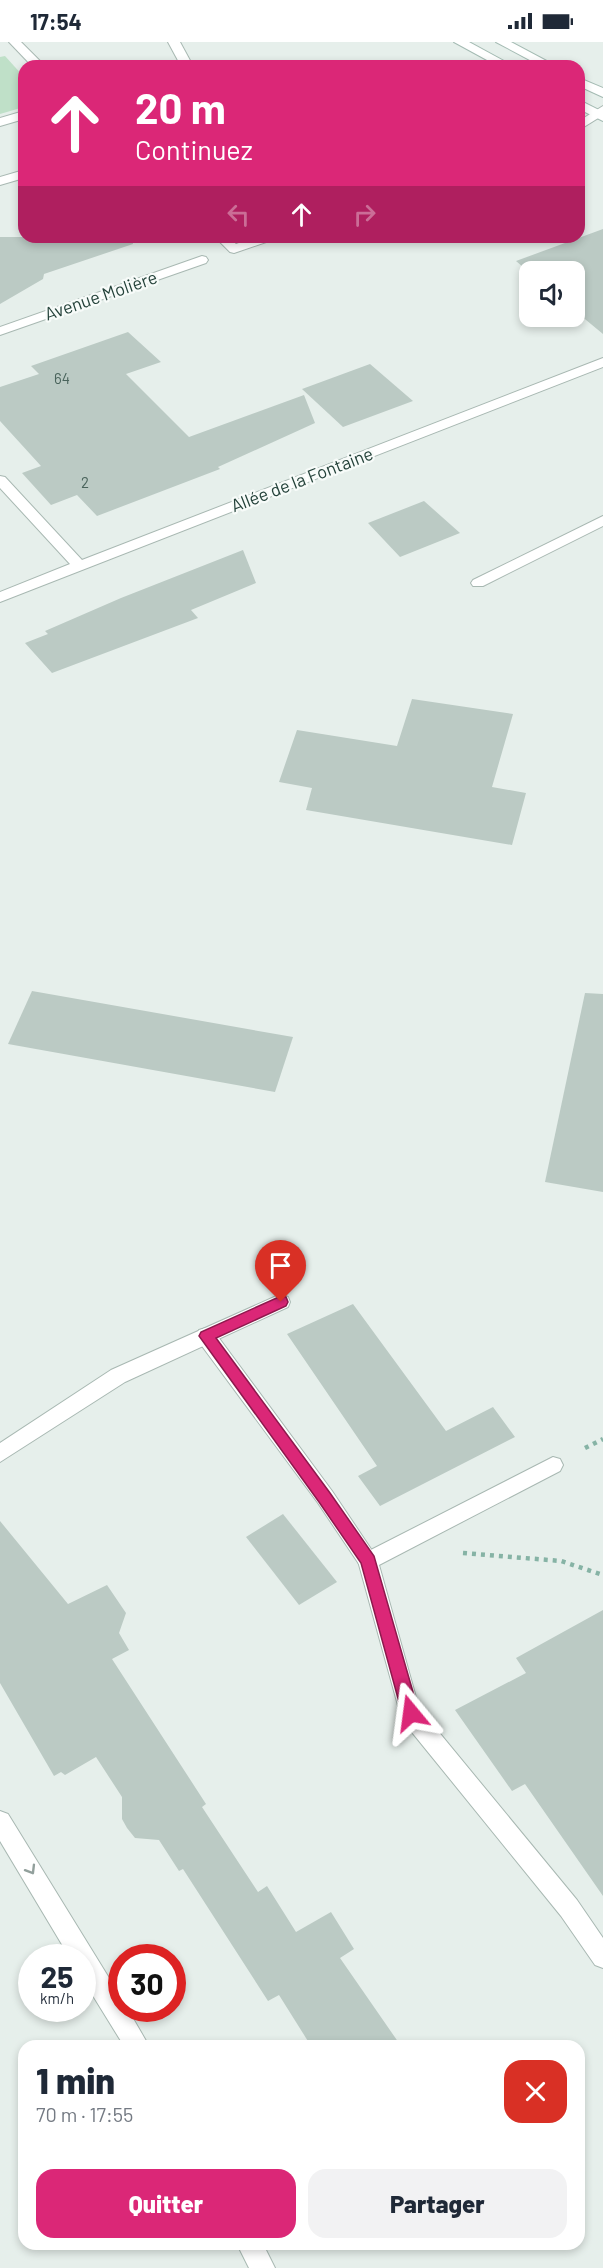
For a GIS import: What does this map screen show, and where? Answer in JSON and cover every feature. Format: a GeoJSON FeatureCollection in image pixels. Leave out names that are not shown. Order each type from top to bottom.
{"type":"FeatureCollection","features":[{"type":"Feature","properties":{"kind":"street"},"geometry":{"type":"LineString","coordinates":[[15,42],[33,60]]}},
{"type":"Feature","properties":{"kind":"street"},"geometry":{"type":"LineString","coordinates":[[174,42],[184,60]]}},
{"type":"Feature","properties":{"kind":"street"},"geometry":{"type":"LineString","coordinates":[[460,42],[495,60]]}},
{"type":"Feature","properties":{"kind":"street"},"geometry":{"type":"LineString","coordinates":[[502,42],[538,60]]}},
{"type":"Feature","properties":{"kind":"street"},"geometry":{"type":"LineString","coordinates":[[585,84],[603,93]]}},
{"type":"Feature","properties":{"kind":"street"},"geometry":{"type":"LineString","coordinates":[[585,107],[601,114]]}},
{"type":"Feature","properties":{"kind":"street"},"geometry":{"type":"LineString","coordinates":[[585,123],[601,114]]}},
{"type":"Feature","properties":{"kind":"street"},"geometry":{"type":"LineString","coordinates":[[0,122],[18,117]]}},
{"type":"Feature","properties":{"kind":"street"},"geometry":{"type":"LineString","coordinates":[[0,181],[18,176]]}},
{"type":"Feature","properties":{"kind":"street"},"geometry":{"type":"LineString","coordinates":[[228,243],[234,249],[251,243]]}},
{"type":"Feature","properties":{"kind":"street","name":"Avenue Molière"},"geometry":{"type":"LineString","coordinates":[[0,331],[202,260]]}},
{"type":"Feature","properties":{"kind":"street","name":"Allée de la Fontaine"},"geometry":{"type":"LineString","coordinates":[[0,597],[603,362]]}},
{"type":"Feature","properties":{"kind":"street"},"geometry":{"type":"LineString","coordinates":[[0,480],[80,566]]}},
{"type":"Feature","properties":{"kind":"street"},"geometry":{"type":"LineString","coordinates":[[478,583],[603,520]]}},
{"type":"Feature","properties":{"kind":"street"},"geometry":{"type":"LineString","coordinates":[[0,1454],[118,1376],[281,1302]]}},
{"type":"Feature","properties":{"kind":"street"},"geometry":{"type":"LineString","coordinates":[[206,1336],[325,1497],[368,1561],[411,1713],[569,1908],[603,1957]]}},
{"type":"Feature","properties":{"kind":"street"},"geometry":{"type":"LineString","coordinates":[[368,1561],[553,1465]]}},
{"type":"Feature","properties":{"kind":"street"},"geometry":{"type":"LineString","coordinates":[[0,1821],[133,2040]]}},
{"type":"Feature","properties":{"kind":"street"},"geometry":{"type":"LineString","coordinates":[[252,2250],[263,2268]]}},
{"type":"Feature","properties":{"kind":"path"},"geometry":{"type":"LineString","coordinates":[[456,1553],[561,1561],[603,1575]]}},
{"type":"Feature","properties":{"kind":"green space"},"geometry":{"type":"Polygon","coordinates":[[[5,56],[18,70],[18,109],[0,114],[0,57],[5,56]]]}},
{"type":"Feature","properties":{"kind":"building"},"geometry":{"type":"Polygon","coordinates":[[[603,229],[603,334],[585,319],[585,261],[519,261],[519,264],[516,261],[565,243],[585,243],[585,236],[603,229]]]}},
{"type":"Feature","properties":{"kind":"building"},"geometry":{"type":"Polygon","coordinates":[[[0,237],[18,237],[18,243],[133,243],[44,274],[43,279],[0,304],[0,237]]]}},
{"type":"Feature","properties":{"kind":"building"},"geometry":{"type":"Polygon","coordinates":[[[128,332],[161,362],[126,374],[189,437],[304,395],[315,423],[218,467],[220,469],[97,516],[77,495],[51,505],[22,473],[41,466],[0,421],[0,387],[39,374],[31,366],[128,332]]]}},
{"type":"Feature","properties":{"kind":"building"},"geometry":{"type":"Polygon","coordinates":[[[370,364],[413,401],[343,427],[302,389],[370,364]]]}},
{"type":"Feature","properties":{"kind":"building"},"geometry":{"type":"Polygon","coordinates":[[[424,501],[460,533],[400,557],[368,523],[424,501]]]}},
{"type":"Feature","properties":{"kind":"building"},"geometry":{"type":"Polygon","coordinates":[[[243,550],[256,583],[191,610],[198,618],[52,673],[25,643],[48,634],[45,631],[121,598],[243,550]]]}},
{"type":"Feature","properties":{"kind":"building"},"geometry":{"type":"Polygon","coordinates":[[[412,699],[513,714],[492,787],[526,793],[512,845],[306,810],[312,788],[279,782],[297,730],[397,746],[412,699]]]}},
{"type":"Feature","properties":{"kind":"building"},"geometry":{"type":"Polygon","coordinates":[[[32,991],[293,1037],[275,1092],[8,1044],[32,991]]]}},
{"type":"Feature","properties":{"kind":"building"},"geometry":{"type":"Polygon","coordinates":[[[585,993],[603,994],[603,1192],[545,1182],[585,993]]]}},
{"type":"Feature","properties":{"kind":"building"},"geometry":{"type":"Polygon","coordinates":[[[353,1304],[446,1431],[493,1407],[515,1437],[380,1506],[358,1476],[377,1466],[287,1334],[353,1304]]]}},
{"type":"Feature","properties":{"kind":"building"},"geometry":{"type":"Polygon","coordinates":[[[283,1514],[337,1582],[299,1605],[246,1537],[283,1514]]]}},
{"type":"Feature","properties":{"kind":"building"},"geometry":{"type":"Polygon","coordinates":[[[0,1521],[68,1604],[107,1585],[126,1613],[119,1633],[129,1650],[112,1659],[206,1804],[202,1807],[258,1892],[267,1886],[296,1932],[331,1912],[354,1949],[340,1958],[397,2040],[307,2040],[279,1995],[268,2001],[183,1869],[179,1871],[159,1840],[135,1838],[127,1828],[122,1819],[122,1797],[96,1757],[65,1775],[61,1772],[54,1776],[0,1683],[0,1521]]]}},
{"type":"Feature","properties":{"kind":"building"},"geometry":{"type":"Polygon","coordinates":[[[603,1610],[603,1896],[525,1784],[512,1791],[455,1710],[526,1673],[516,1658],[603,1610]]]}},
{"type":"Feature","properties":{"kind":"route"},"geometry":{"type":"LineString","coordinates":[[281,1302],[206,1336],[325,1497],[368,1561],[411,1713]]}}]}
